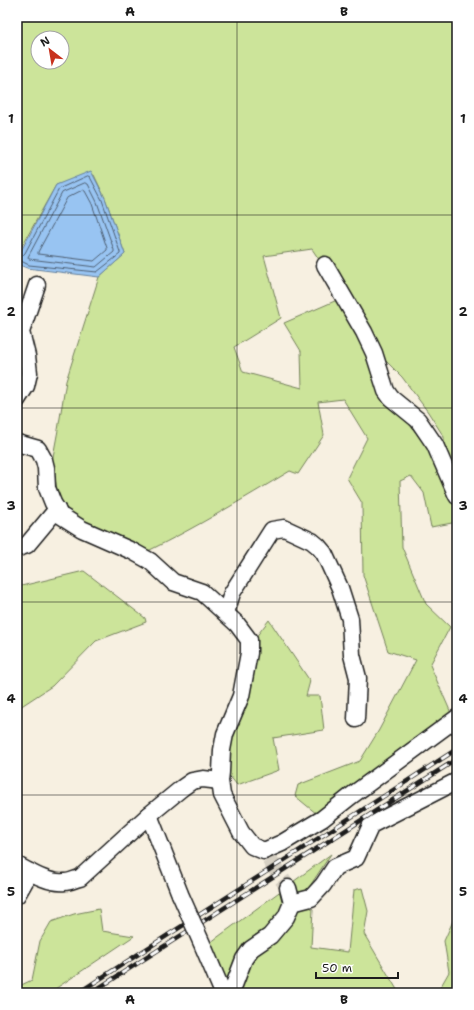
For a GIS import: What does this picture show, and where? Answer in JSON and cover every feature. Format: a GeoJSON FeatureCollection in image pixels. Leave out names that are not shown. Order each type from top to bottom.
{"type":"FeatureCollection","features":[{"type":"Feature","properties":{"kind":"street"},"geometry":{"type":"LineString","coordinates":[[325,265],[364,332],[374,353],[386,391],[391,398],[418,420],[435,445],[457,496]]}},
{"type":"Feature","properties":{"kind":"street"},"geometry":{"type":"LineString","coordinates":[[17,400],[26,386],[28,373],[27,356],[21,332],[37,285]]}},
{"type":"Feature","properties":{"kind":"street"},"geometry":{"type":"LineString","coordinates":[[17,443],[38,449],[44,460],[46,468],[47,488],[60,515],[82,529],[132,551],[150,561],[173,582],[202,592],[237,624],[248,640],[249,654],[241,696],[225,734],[222,750],[220,781],[222,795],[241,832],[252,846],[266,855],[282,843],[322,819],[457,718]]}},
{"type":"Feature","properties":{"kind":"street"},"geometry":{"type":"LineString","coordinates":[[17,547],[27,545],[57,509]]}},
{"type":"Feature","properties":{"kind":"street"},"geometry":{"type":"LineString","coordinates":[[226,613],[232,593],[272,530],[284,528],[312,541],[324,553],[340,588],[350,619],[352,655],[358,678],[356,719]]}},
{"type":"Feature","properties":{"kind":"street"},"geometry":{"type":"LineString","coordinates":[[17,895],[24,869],[54,882],[66,882],[80,878],[149,814],[192,781],[203,779],[220,781]]}},
{"type":"Feature","properties":{"kind":"street"},"geometry":{"type":"LineString","coordinates":[[231,993],[244,959],[251,949],[270,936],[286,916],[290,895],[311,898],[323,885],[335,867],[356,858],[371,826],[457,781]]}},
{"type":"Feature","properties":{"kind":"street"},"geometry":{"type":"LineString","coordinates":[[149,814],[180,894],[223,993]]}},
{"type":"Feature","properties":{"kind":"green space"},"geometry":{"type":"Polygon","coordinates":[[[17,17],[457,17],[457,486],[444,460],[444,437],[428,412],[402,377],[371,346],[380,387],[439,462],[456,502],[457,522],[431,527],[424,493],[411,476],[400,481],[402,547],[426,604],[450,627],[430,665],[451,713],[317,814],[295,796],[298,785],[360,761],[379,730],[416,660],[388,651],[363,575],[362,503],[347,478],[367,438],[343,399],[318,402],[324,435],[298,474],[290,471],[202,523],[148,551],[61,511],[52,462],[66,381],[99,277],[125,254],[105,198],[94,175],[56,185],[17,255],[17,17]],[[312,249],[264,256],[281,318],[234,347],[243,372],[302,388],[301,351],[284,323],[344,297],[312,249]]]}},
{"type":"Feature","properties":{"kind":"green space"},"geometry":{"type":"Polygon","coordinates":[[[84,571],[145,618],[146,622],[96,641],[52,686],[17,709],[17,587],[84,571]]]}},
{"type":"Feature","properties":{"kind":"green space"},"geometry":{"type":"Polygon","coordinates":[[[269,620],[310,681],[306,696],[320,696],[324,730],[273,738],[279,770],[237,785],[229,775],[231,726],[254,671],[252,642],[269,620]]]}},
{"type":"Feature","properties":{"kind":"green space"},"geometry":{"type":"Polygon","coordinates":[[[331,854],[300,901],[313,909],[311,947],[348,952],[354,890],[362,888],[368,911],[364,934],[399,993],[232,993],[207,945],[331,854]]]}},
{"type":"Feature","properties":{"kind":"green space"},"geometry":{"type":"Polygon","coordinates":[[[99,909],[102,931],[134,936],[49,993],[17,993],[17,987],[32,980],[40,941],[51,922],[74,914],[99,909]]]}},
{"type":"Feature","properties":{"kind":"green space"},"geometry":{"type":"Polygon","coordinates":[[[457,912],[457,993],[437,993],[449,972],[444,941],[457,912]]]}},
{"type":"Feature","properties":{"kind":"water"},"geometry":{"type":"Polygon","coordinates":[[[91,171],[105,198],[125,254],[99,277],[27,268],[17,264],[17,257],[56,185],[91,171]]]}},
{"type":"Feature","properties":{"kind":"tunnel"},"geometry":{"type":"LineString","coordinates":[[269,859],[288,888]]}},
{"type":"Feature","properties":{"kind":"railway"},"geometry":{"type":"LineString","coordinates":[[78,993],[457,749]]}},
{"type":"Feature","properties":{"kind":"railway"},"geometry":{"type":"LineString","coordinates":[[91,993],[457,759]]}}]}
